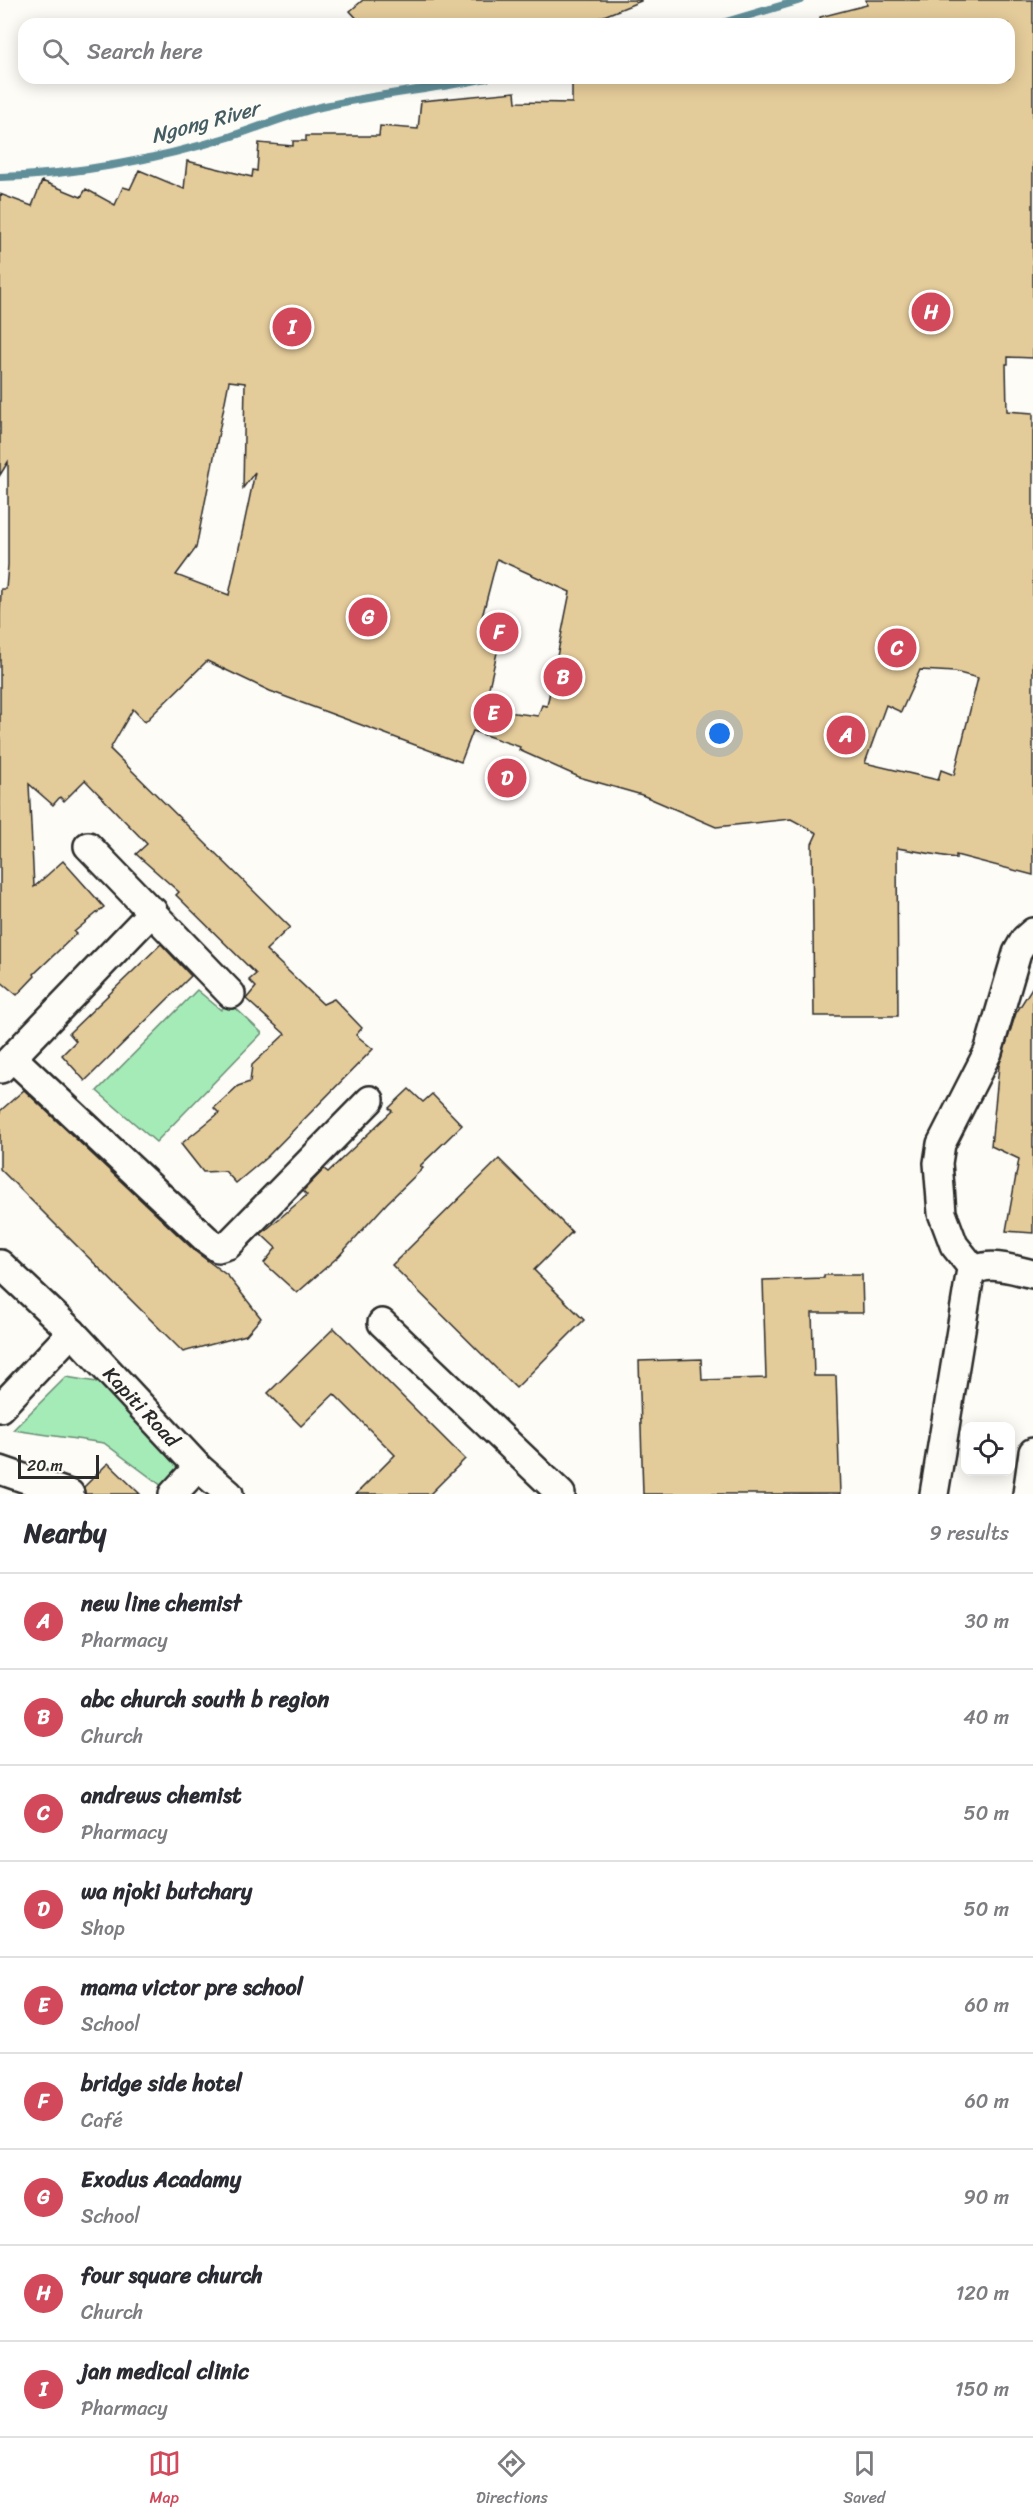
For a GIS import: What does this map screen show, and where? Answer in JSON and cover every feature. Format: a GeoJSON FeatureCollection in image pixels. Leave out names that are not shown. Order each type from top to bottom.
{"type":"FeatureCollection","features":[{"type":"Feature","properties":{"kind":"street"},"geometry":{"type":"LineString","coordinates":[[88,846],[153,910],[231,994]]}},
{"type":"Feature","properties":{"kind":"street"},"geometry":{"type":"LineString","coordinates":[[153,910],[6,1064],[218,1248],[228,1245],[370,1100]]}},
{"type":"Feature","properties":{"kind":"street"},"geometry":{"type":"LineString","coordinates":[[974,1270],[954,1245],[942,1213],[938,1163],[941,1144],[983,1064],[1017,953],[1025,939],[1033,932]]}},
{"type":"Feature","properties":{"kind":"street","name":"Kapiti Road"},"geometry":{"type":"LineString","coordinates":[[0,1264],[64,1325],[198,1467],[229,1494]]}},
{"type":"Feature","properties":{"kind":"street"},"geometry":{"type":"LineString","coordinates":[[974,1270],[990,1266],[1033,1274]]}},
{"type":"Feature","properties":{"kind":"street"},"geometry":{"type":"LineString","coordinates":[[934,1494],[966,1292],[974,1270]]}},
{"type":"Feature","properties":{"kind":"street"},"geometry":{"type":"LineString","coordinates":[[382,1323],[561,1494]]}},
{"type":"Feature","properties":{"kind":"street"},"geometry":{"type":"LineString","coordinates":[[0,1408],[64,1325]]}},
{"type":"Feature","properties":{"kind":"street"},"geometry":{"type":"LineString","coordinates":[[1027,1494],[1033,1452]]}},
{"type":"Feature","properties":{"kind":"street"},"geometry":{"type":"LineString","coordinates":[[173,1494],[198,1467]]}},
{"type":"Feature","properties":{"kind":"street"},"geometry":{"type":"LineString","coordinates":[[0,1470],[70,1494]]}},
{"type":"Feature","properties":{"kind":"green space"},"geometry":{"type":"Polygon","coordinates":[[[197,990],[221,1010],[229,1002],[262,1033],[156,1142],[97,1091],[197,990]]]}},
{"type":"Feature","properties":{"kind":"green space"},"geometry":{"type":"Polygon","coordinates":[[[66,1377],[109,1384],[184,1463],[162,1486],[104,1443],[13,1430],[66,1377]]]}},
{"type":"Feature","properties":{"kind":"building"},"geometry":{"type":"Polygon","coordinates":[[[363,0],[641,0],[599,18],[356,18],[350,11],[363,0]]]}},
{"type":"Feature","properties":{"kind":"building"},"geometry":{"type":"Polygon","coordinates":[[[866,0],[1033,0],[1033,358],[1008,357],[1008,364],[1006,364],[1007,411],[1033,413],[1033,875],[956,855],[956,858],[897,848],[898,1016],[814,1016],[812,844],[817,833],[791,819],[716,827],[642,795],[579,777],[519,750],[520,747],[473,731],[461,762],[270,691],[207,661],[145,722],[133,709],[110,749],[290,927],[266,950],[323,1004],[334,999],[362,1028],[356,1035],[373,1049],[267,1157],[236,1183],[225,1171],[203,1172],[181,1144],[219,1113],[214,1108],[238,1086],[250,1082],[252,1065],[285,1034],[246,999],[256,987],[249,980],[256,974],[176,895],[179,892],[136,854],[147,844],[85,780],[64,801],[60,797],[53,805],[29,784],[34,887],[63,861],[104,907],[74,932],[76,934],[34,974],[35,976],[17,995],[0,981],[0,615],[1,589],[6,589],[8,565],[8,462],[0,475],[0,194],[32,206],[42,181],[81,197],[86,189],[115,205],[123,187],[130,189],[139,170],[184,189],[187,161],[252,177],[253,170],[257,171],[259,143],[293,146],[293,141],[306,141],[306,136],[379,136],[380,126],[418,129],[421,101],[515,92],[516,102],[572,103],[572,84],[1015,84],[1015,18],[820,17],[867,5],[866,0]],[[229,381],[196,548],[176,575],[229,595],[255,472],[243,488],[245,383],[229,381]],[[497,559],[480,625],[502,631],[484,709],[538,716],[542,705],[547,706],[570,592],[497,559]],[[920,670],[901,712],[886,705],[865,763],[938,780],[941,770],[954,775],[978,678],[955,672],[920,670]]]}},
{"type":"Feature","properties":{"kind":"building"},"geometry":{"type":"Polygon","coordinates":[[[161,944],[191,976],[85,1081],[62,1055],[76,1041],[69,1033],[161,944]]]}},
{"type":"Feature","properties":{"kind":"building"},"geometry":{"type":"Polygon","coordinates":[[[1033,986],[1033,1233],[1006,1231],[1019,1159],[991,1146],[999,1066],[1016,1013],[1033,986]]]}},
{"type":"Feature","properties":{"kind":"building"},"geometry":{"type":"Polygon","coordinates":[[[409,1089],[423,1102],[432,1094],[462,1125],[420,1166],[423,1168],[387,1203],[339,1256],[297,1293],[264,1263],[276,1248],[261,1234],[307,1195],[303,1191],[324,1169],[328,1172],[392,1111],[389,1108],[409,1089]]]}},
{"type":"Feature","properties":{"kind":"building"},"geometry":{"type":"Polygon","coordinates":[[[24,1090],[196,1252],[228,1276],[261,1318],[246,1335],[183,1352],[0,1169],[0,1111],[24,1090]]]}},
{"type":"Feature","properties":{"kind":"building"},"geometry":{"type":"Polygon","coordinates":[[[499,1159],[572,1232],[534,1270],[584,1320],[516,1388],[392,1265],[499,1159]]]}},
{"type":"Feature","properties":{"kind":"building"},"geometry":{"type":"Polygon","coordinates":[[[824,1275],[862,1275],[863,1313],[812,1313],[814,1376],[836,1376],[840,1494],[643,1494],[639,1361],[701,1359],[702,1380],[766,1378],[763,1280],[824,1278],[824,1275]]]}},
{"type":"Feature","properties":{"kind":"building"},"geometry":{"type":"Polygon","coordinates":[[[334,1328],[465,1459],[430,1494],[356,1494],[395,1455],[334,1394],[301,1426],[268,1393],[334,1328]]]}},
{"type":"Feature","properties":{"kind":"building"},"geometry":{"type":"Polygon","coordinates":[[[108,1463],[140,1494],[85,1494],[84,1487],[108,1463]]]}},
{"type":"Feature","properties":{"kind":"waterway","name":"Ngong River"},"geometry":{"type":"LineString","coordinates":[[740,18],[801,0]]}},
{"type":"Feature","properties":{"kind":"waterway","name":"Ngong River"},"geometry":{"type":"LineString","coordinates":[[0,177],[57,173],[145,159],[202,145],[325,106],[453,84]]}},
{"type":"Feature","properties":{"kind":"place","name":"four square church"},"geometry":{"type":"Point","coordinates":[931,312]}},
{"type":"Feature","properties":{"kind":"place","name":"jan medical clinic"},"geometry":{"type":"Point","coordinates":[292,327]}},
{"type":"Feature","properties":{"kind":"place","name":"Exodus Acadamy"},"geometry":{"type":"Point","coordinates":[368,617]}},
{"type":"Feature","properties":{"kind":"place","name":"bridge side hotel"},"geometry":{"type":"Point","coordinates":[499,632]}},
{"type":"Feature","properties":{"kind":"place","name":"andrews chemist"},"geometry":{"type":"Point","coordinates":[897,648]}},
{"type":"Feature","properties":{"kind":"place","name":"abc church south b region"},"geometry":{"type":"Point","coordinates":[563,677]}},
{"type":"Feature","properties":{"kind":"place","name":"mama victor pre school"},"geometry":{"type":"Point","coordinates":[493,713]}},
{"type":"Feature","properties":{"kind":"place","name":"new line chemist"},"geometry":{"type":"Point","coordinates":[846,735]}},
{"type":"Feature","properties":{"kind":"place","name":"wa njoki butchary"},"geometry":{"type":"Point","coordinates":[507,778]}}]}
